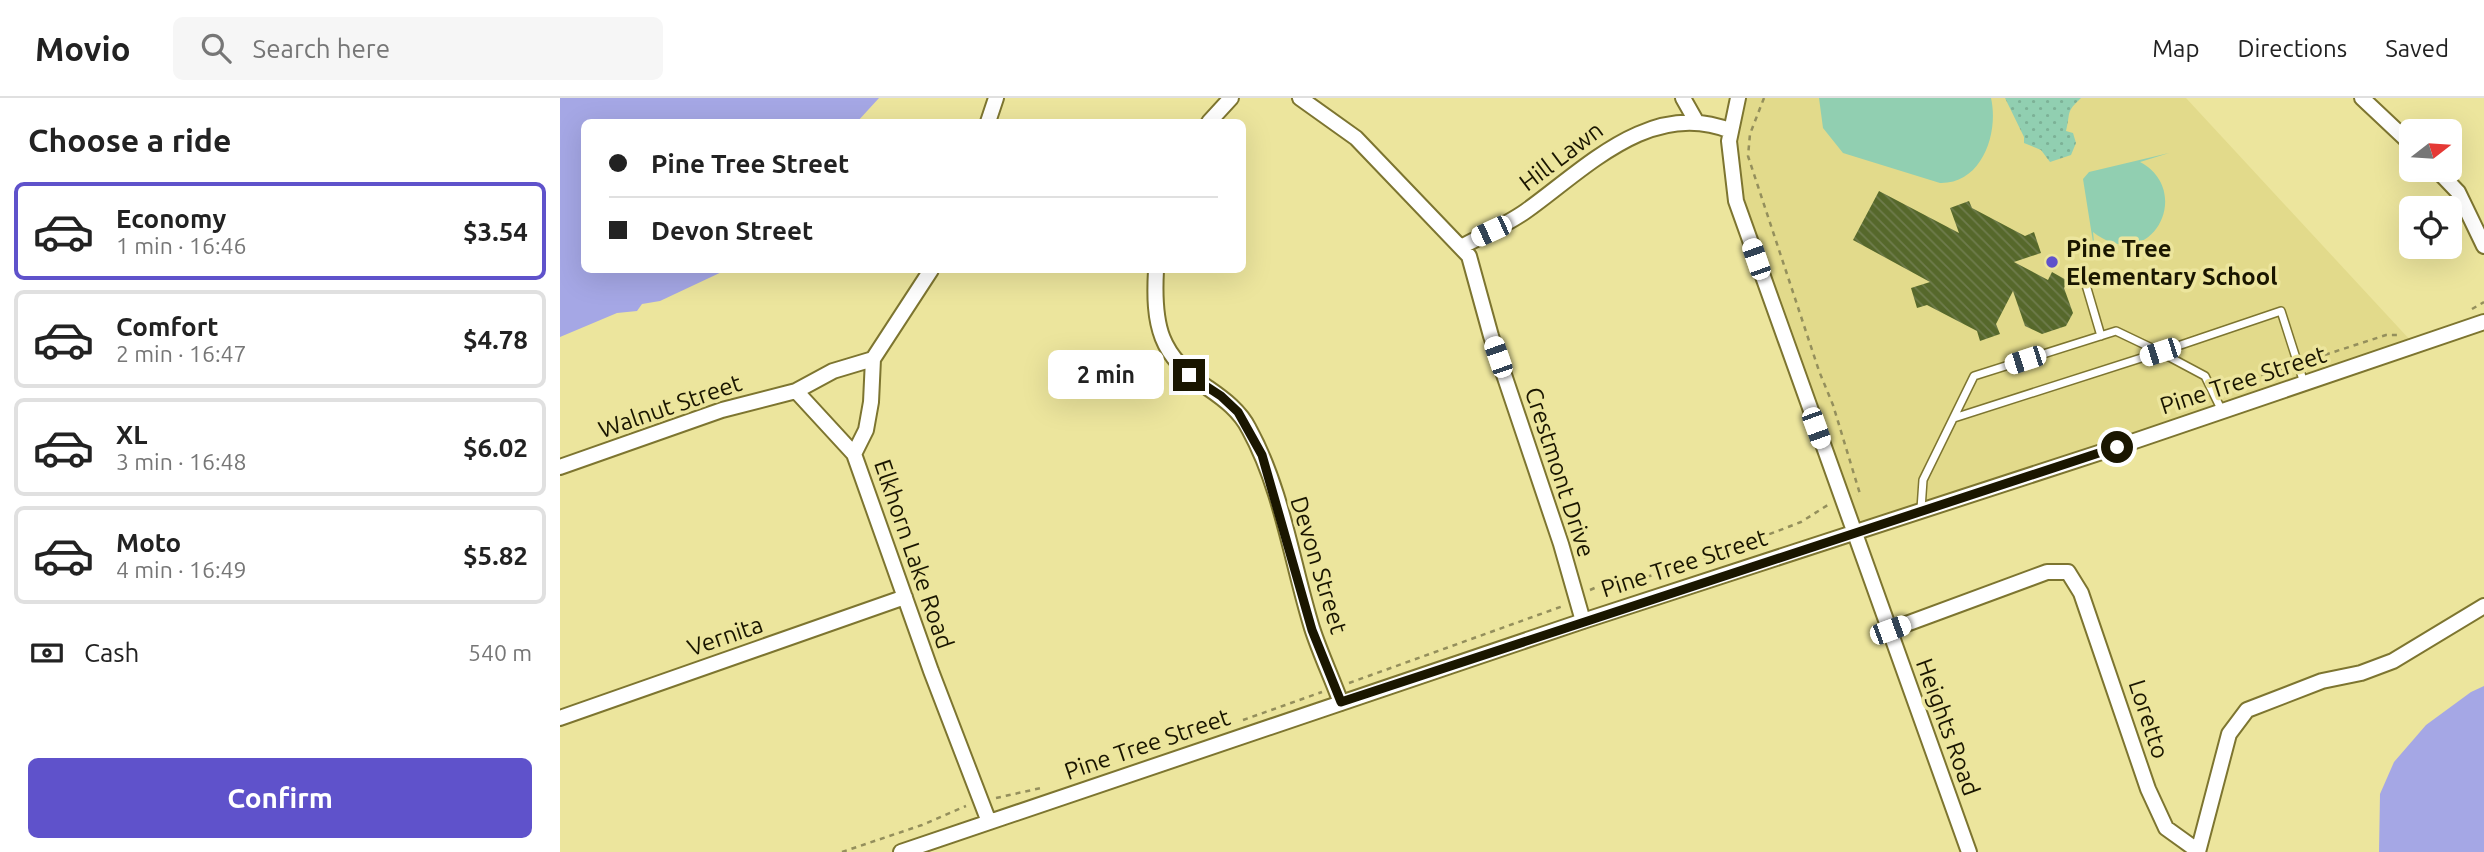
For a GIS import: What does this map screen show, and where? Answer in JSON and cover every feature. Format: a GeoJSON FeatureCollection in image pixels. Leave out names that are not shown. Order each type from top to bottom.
{"type":"FeatureCollection","features":[{"type":"Feature","properties":{"kind":"street"},"geometry":{"type":"LineString","coordinates":[[989,119],[996,98]]}},
{"type":"Feature","properties":{"kind":"street"},"geometry":{"type":"LineString","coordinates":[[1212,119],[1231,98]]}},
{"type":"Feature","properties":{"kind":"street","name":"Crestmont Drive"},"geometry":{"type":"LineString","coordinates":[[1300,98],[1351,134],[1469,256],[1491,336],[1583,621]]}},
{"type":"Feature","properties":{"kind":"street"},"geometry":{"type":"LineString","coordinates":[[1683,98],[1696,121],[1710,120],[1731,131]]}},
{"type":"Feature","properties":{"kind":"street","name":"Heights Road"},"geometry":{"type":"LineString","coordinates":[[1738,98],[1731,131],[1731,173],[1736,201],[1969,852]]}},
{"type":"Feature","properties":{"kind":"street"},"geometry":{"type":"LineString","coordinates":[[2362,98],[2399,133]]}},
{"type":"Feature","properties":{"kind":"street","name":"Hill Lawn"},"geometry":{"type":"LineString","coordinates":[[1461,247],[1526,211],[1584,163],[1620,139],[1642,128],[1696,121]]}},
{"type":"Feature","properties":{"kind":"street"},"geometry":{"type":"LineString","coordinates":[[2448,182],[2458,192],[2484,246]]}},
{"type":"Feature","properties":{"kind":"street"},"geometry":{"type":"LineString","coordinates":[[873,359],[929,273]]}},
{"type":"Feature","properties":{"kind":"street","name":"Devon Street"},"geometry":{"type":"LineString","coordinates":[[1156,273],[1156,323],[1162,343],[1189,375],[1221,396],[1238,412],[1262,455],[1312,630],[1341,702]]}},
{"type":"Feature","properties":{"kind":"street","name":"Pine Tree Street"},"geometry":{"type":"LineString","coordinates":[[901,852],[1583,621],[2484,323]]}},
{"type":"Feature","properties":{"kind":"street","name":"Walnut Street"},"geometry":{"type":"LineString","coordinates":[[560,467],[722,410],[796,391],[833,371],[873,359]]}},
{"type":"Feature","properties":{"kind":"street","name":"Elkhorn Lake Road"},"geometry":{"type":"LineString","coordinates":[[873,359],[872,402],[866,430],[854,454],[989,822]]}},
{"type":"Feature","properties":{"kind":"street"},"geometry":{"type":"LineString","coordinates":[[796,391],[854,454]]}},
{"type":"Feature","properties":{"kind":"street","name":"Loretto"},"geometry":{"type":"LineString","coordinates":[[1890,630],[2048,572],[2068,572],[2096,634],[2148,789],[2166,828],[2198,852]]}},
{"type":"Feature","properties":{"kind":"street","name":"Vernita"},"geometry":{"type":"LineString","coordinates":[[560,718],[905,597]]}},
{"type":"Feature","properties":{"kind":"street"},"geometry":{"type":"LineString","coordinates":[[2198,852],[2229,734],[2247,710],[2322,681],[2361,673],[2393,661],[2484,606]]}},
{"type":"Feature","properties":{"kind":"lane"},"geometry":{"type":"LineString","coordinates":[[2086,285],[2101,336]]}},
{"type":"Feature","properties":{"kind":"lane"},"geometry":{"type":"LineString","coordinates":[[1954,418],[2281,311],[2304,383]]}},
{"type":"Feature","properties":{"kind":"lane"},"geometry":{"type":"LineString","coordinates":[[1921,509],[1923,480],[1974,376],[2116,331],[2205,376],[2222,411]]}},
{"type":"Feature","properties":{"kind":"path"},"geometry":{"type":"LineString","coordinates":[[1242,720],[1566,604],[1615,579],[1631,582],[1710,557],[1801,522],[1828,504],[1860,494],[1748,156],[1750,134],[1764,98]]}},
{"type":"Feature","properties":{"kind":"path"},"geometry":{"type":"LineString","coordinates":[[2469,311],[2484,302]]}},
{"type":"Feature","properties":{"kind":"path"},"geometry":{"type":"LineString","coordinates":[[2214,390],[2386,335],[2407,335]]}},
{"type":"Feature","properties":{"kind":"path"},"geometry":{"type":"LineString","coordinates":[[842,852],[922,825],[981,801],[1048,786]]}},
{"type":"Feature","properties":{"kind":"shaded area","name":"Pine Tree Elementary School"},"geometry":{"type":"Polygon","coordinates":[[[1744,98],[2186,98],[2411,341],[1858,524],[1739,183],[1734,145],[1744,98]]]}},
{"type":"Feature","properties":{"kind":"green space"},"geometry":{"type":"Polygon","coordinates":[[[1819,98],[1991,98],[1993,112],[1989,141],[1977,166],[1967,175],[1955,181],[1940,183],[1843,153],[1823,128],[1819,98]]]}},
{"type":"Feature","properties":{"kind":"green space"},"geometry":{"type":"Polygon","coordinates":[[[2005,98],[2081,98],[2071,110],[2066,131],[2073,133],[2076,143],[2071,155],[2050,162],[2041,150],[2024,143],[2024,137],[2005,98]]]}},
{"type":"Feature","properties":{"kind":"green space"},"geometry":{"type":"Polygon","coordinates":[[[2169,153],[2140,162],[2156,175],[2164,192],[2165,209],[2159,225],[2148,237],[2133,244],[2114,243],[2093,232],[2096,261],[2083,179],[2089,172],[2169,153]]]}},
{"type":"Feature","properties":{"kind":"water"},"geometry":{"type":"Polygon","coordinates":[[[560,98],[879,98],[860,119],[581,119],[581,273],[720,273],[660,301],[642,304],[637,311],[617,313],[560,337],[560,98]]]}},
{"type":"Feature","properties":{"kind":"water"},"geometry":{"type":"Polygon","coordinates":[[[2484,686],[2484,852],[2379,852],[2380,794],[2394,762],[2426,725],[2471,692],[2484,686]]]}},
{"type":"Feature","properties":{"kind":"building"},"geometry":{"type":"Polygon","coordinates":[[[1879,191],[1959,233],[1950,208],[1969,201],[1972,208],[2025,236],[2034,232],[2041,253],[2014,262],[2048,280],[2052,272],[2068,281],[2064,288],[2073,313],[2066,326],[2042,334],[2025,326],[2013,291],[1996,324],[2000,334],[1980,341],[1977,331],[1927,305],[1917,308],[1911,288],[1930,282],[1853,240],[1879,191]]]}},
{"type":"Feature","properties":{"kind":"place","name":"Pine Tree Elementary School"},"geometry":{"type":"Point","coordinates":[2052,262]}},
{"type":"Feature","properties":{"kind":"route"},"geometry":{"type":"LineString","coordinates":[[1189,375],[1221,396],[1238,412],[1262,455],[1312,630],[1341,702],[1921,509],[2117,447]]}}]}
